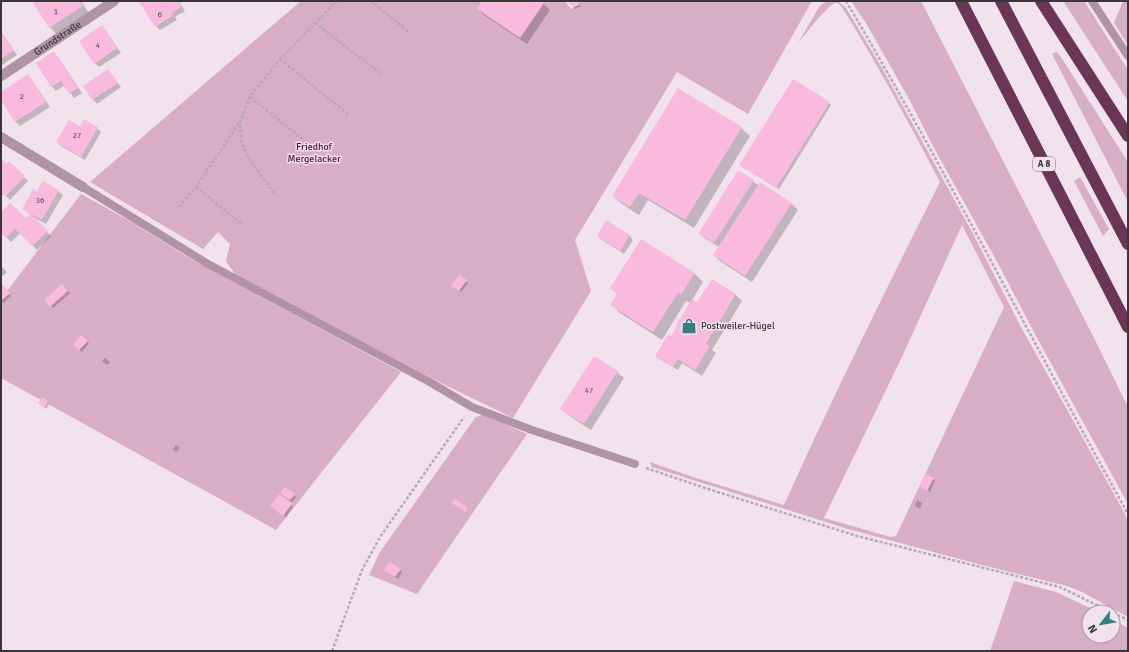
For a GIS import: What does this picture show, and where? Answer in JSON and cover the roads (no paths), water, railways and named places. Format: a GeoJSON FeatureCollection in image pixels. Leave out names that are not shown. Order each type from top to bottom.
{"type":"FeatureCollection","features":[{"type":"Feature","properties":{"kind":"highway","name":"A 8"},"geometry":{"type":"LineString","coordinates":[[961,1],[1128,327]]}},
{"type":"Feature","properties":{"kind":"highway"},"geometry":{"type":"LineString","coordinates":[[1001,1],[1128,244]]}},
{"type":"Feature","properties":{"kind":"highway"},"geometry":{"type":"LineString","coordinates":[[1041,1],[1128,136]]}},
{"type":"Feature","properties":{"kind":"street","name":"Grundstraße"},"geometry":{"type":"LineString","coordinates":[[1,76],[114,1]]}},
{"type":"Feature","properties":{"kind":"street"},"geometry":{"type":"LineString","coordinates":[[1,137],[83,187]]}},
{"type":"Feature","properties":{"kind":"lane"},"geometry":{"type":"LineString","coordinates":[[1092,1],[1128,56]]}},
{"type":"Feature","properties":{"kind":"lane"},"geometry":{"type":"LineString","coordinates":[[83,187],[208,264],[428,381],[472,407],[532,430],[635,464]]}},
{"type":"Feature","properties":{"kind":"place","name":"Postweiler-Hügel"},"geometry":{"type":"Point","coordinates":[689,326]}},
{"type":"Feature","properties":{"kind":"park label","name":"Friedhof Mergelacker"},"geometry":{"type":"Point","coordinates":[314,152]}}]}
